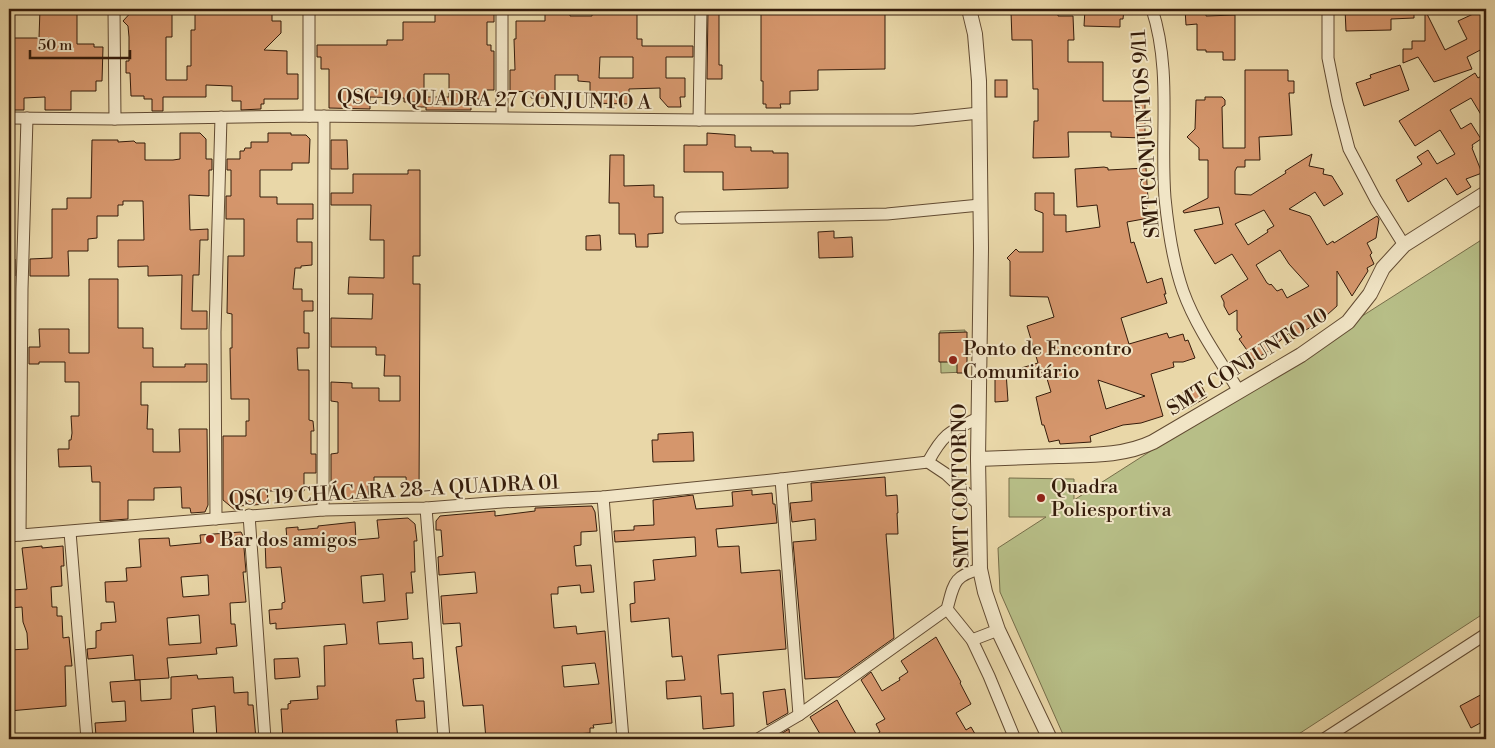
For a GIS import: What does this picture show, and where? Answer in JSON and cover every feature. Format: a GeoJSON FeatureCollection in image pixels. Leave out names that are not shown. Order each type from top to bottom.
{"type":"FeatureCollection","features":[{"type":"Feature","properties":{"kind":"street"},"geometry":{"type":"LineString","coordinates":[[114,9],[115,119]]}},
{"type":"Feature","properties":{"kind":"street"},"geometry":{"type":"LineString","coordinates":[[309,9],[309,116]]}},
{"type":"Feature","properties":{"kind":"street"},"geometry":{"type":"LineString","coordinates":[[502,9],[502,117]]}},
{"type":"Feature","properties":{"kind":"street"},"geometry":{"type":"LineString","coordinates":[[699,120],[700,9]]}},
{"type":"Feature","properties":{"kind":"street","name":"SMT CONTORNO"},"geometry":{"type":"LineString","coordinates":[[969,9],[976,34],[978,53],[980,205],[978,459],[980,570],[985,592],[998,630],[1050,739]]}},
{"type":"Feature","properties":{"kind":"street","name":"SMT CONJUNTOS 9/11"},"geometry":{"type":"LineString","coordinates":[[1152,9],[1157,22],[1162,53],[1165,197],[1175,266],[1184,293],[1200,328],[1239,391]]}},
{"type":"Feature","properties":{"kind":"street"},"geometry":{"type":"LineString","coordinates":[[1328,9],[1328,58],[1337,104],[1349,149],[1376,200],[1404,245]]}},
{"type":"Feature","properties":{"kind":"street","name":"QSC 19 QUADRA 27 CONJUNTO A"},"geometry":{"type":"LineString","coordinates":[[9,118],[115,119],[324,116],[913,120],[979,113]]}},
{"type":"Feature","properties":{"kind":"street"},"geometry":{"type":"LineString","coordinates":[[216,519],[215,332],[221,116]]}},
{"type":"Feature","properties":{"kind":"street"},"geometry":{"type":"LineString","coordinates":[[323,510],[324,116]]}},
{"type":"Feature","properties":{"kind":"street"},"geometry":{"type":"LineString","coordinates":[[14,536],[27,118]]}},
{"type":"Feature","properties":{"kind":"street","name":"SMT CONJUNTO 10"},"geometry":{"type":"LineString","coordinates":[[978,459],[1078,455],[1142,448],[1301,355],[1348,322],[1370,294],[1383,268],[1404,245],[1486,193]]}},
{"type":"Feature","properties":{"kind":"street"},"geometry":{"type":"LineString","coordinates":[[681,218],[887,214],[980,205]]}},
{"type":"Feature","properties":{"kind":"street"},"geometry":{"type":"LineString","coordinates":[[978,418],[944,437],[928,462],[946,474],[979,505]]}},
{"type":"Feature","properties":{"kind":"street","name":"QSC 19 CHÁCARA 28-A QUADRA 01"},"geometry":{"type":"LineString","coordinates":[[14,536],[323,510],[426,508],[603,497],[928,462]]}},
{"type":"Feature","properties":{"kind":"street"},"geometry":{"type":"LineString","coordinates":[[781,479],[799,715]]}},
{"type":"Feature","properties":{"kind":"street"},"geometry":{"type":"LineString","coordinates":[[603,497],[623,739]]}},
{"type":"Feature","properties":{"kind":"street"},"geometry":{"type":"LineString","coordinates":[[426,508],[444,739]]}},
{"type":"Feature","properties":{"kind":"street"},"geometry":{"type":"LineString","coordinates":[[249,515],[265,739]]}},
{"type":"Feature","properties":{"kind":"street"},"geometry":{"type":"LineString","coordinates":[[70,532],[87,739]]}},
{"type":"Feature","properties":{"kind":"street"},"geometry":{"type":"LineString","coordinates":[[758,739],[799,715],[947,609],[954,583],[965,573],[980,570]]}},
{"type":"Feature","properties":{"kind":"street"},"geometry":{"type":"LineString","coordinates":[[947,609],[972,640],[990,676],[1015,739]]}},
{"type":"Feature","properties":{"kind":"street"},"geometry":{"type":"LineString","coordinates":[[972,640],[998,630]]}},
{"type":"Feature","properties":{"kind":"street"},"geometry":{"type":"LineString","coordinates":[[1324,739],[1486,634]]}},
{"type":"Feature","properties":{"kind":"green space"},"geometry":{"type":"Polygon","coordinates":[[[1486,237],[1486,612],[1291,739],[1065,739],[1000,592],[998,548],[1046,517],[1009,517],[1009,478],[1074,479],[1074,500],[1486,237]]]}},
{"type":"Feature","properties":{"kind":"green space","name":"Ponto de Encontro Comunitário"},"geometry":{"type":"Polygon","coordinates":[[[965,330],[966,372],[941,373],[940,331],[965,330]]]}},
{"type":"Feature","properties":{"kind":"building"},"geometry":{"type":"Polygon","coordinates":[[[40,9],[77,9],[77,44],[94,44],[94,47],[103,47],[102,81],[96,81],[96,91],[71,91],[71,110],[45,110],[45,97],[24,98],[24,110],[12,110],[12,62],[9,62],[9,38],[39,38],[40,9]]]}},
{"type":"Feature","properties":{"kind":"building"},"geometry":{"type":"Polygon","coordinates":[[[134,9],[144,9],[148,13],[172,13],[172,37],[166,37],[166,80],[187,80],[187,66],[191,66],[191,30],[195,30],[195,9],[272,9],[272,21],[281,21],[281,33],[264,50],[287,51],[287,74],[298,74],[298,99],[264,99],[261,109],[241,110],[241,101],[232,101],[232,86],[206,85],[206,97],[163,97],[163,111],[152,111],[152,99],[144,99],[144,96],[131,96],[130,73],[126,73],[126,61],[129,61],[129,37],[128,26],[123,21],[134,9]]]}},
{"type":"Feature","properties":{"kind":"building"},"geometry":{"type":"Polygon","coordinates":[[[435,9],[494,9],[494,22],[487,22],[487,45],[491,45],[491,51],[494,51],[494,90],[484,90],[484,99],[471,99],[471,110],[426,110],[426,107],[416,107],[416,102],[404,102],[404,98],[370,97],[370,109],[329,108],[329,69],[321,69],[321,57],[317,57],[317,45],[387,45],[387,40],[403,40],[403,22],[435,22],[435,9]],[[424,74],[424,97],[449,97],[449,74],[424,74]]]}},
{"type":"Feature","properties":{"kind":"building"},"geometry":{"type":"Polygon","coordinates":[[[545,9],[570,9],[570,16],[592,16],[592,9],[637,9],[637,39],[642,39],[642,46],[693,46],[693,57],[666,57],[666,78],[685,78],[685,97],[680,97],[681,107],[668,107],[660,98],[660,88],[629,89],[629,104],[590,103],[590,82],[578,81],[578,75],[555,75],[555,98],[531,98],[532,92],[510,91],[510,70],[515,70],[514,39],[516,39],[516,21],[545,21],[545,9]],[[600,57],[599,78],[633,78],[633,57],[600,57]]]}},
{"type":"Feature","properties":{"kind":"building"},"geometry":{"type":"Polygon","coordinates":[[[708,9],[719,9],[719,65],[722,65],[722,79],[707,79],[708,9]]]}},
{"type":"Feature","properties":{"kind":"building"},"geometry":{"type":"Polygon","coordinates":[[[761,9],[885,9],[885,69],[818,70],[818,90],[790,91],[790,104],[780,104],[781,108],[766,108],[766,104],[763,104],[763,81],[761,81],[761,9]]]}},
{"type":"Feature","properties":{"kind":"building"},"geometry":{"type":"Polygon","coordinates":[[[1085,9],[1124,9],[1123,19],[1120,19],[1120,27],[1084,26],[1085,9]]]}},
{"type":"Feature","properties":{"kind":"building"},"geometry":{"type":"Polygon","coordinates":[[[1185,9],[1206,9],[1206,16],[1235,15],[1235,60],[1223,60],[1223,52],[1197,50],[1197,24],[1186,25],[1185,9]]]}},
{"type":"Feature","properties":{"kind":"building"},"geometry":{"type":"Polygon","coordinates":[[[1345,9],[1414,9],[1414,18],[1391,19],[1391,30],[1346,31],[1345,9]]]}},
{"type":"Feature","properties":{"kind":"building"},"geometry":{"type":"Polygon","coordinates":[[[1486,9],[1486,47],[1467,57],[1472,69],[1434,82],[1418,57],[1403,63],[1403,49],[1412,49],[1412,41],[1425,41],[1425,10],[1445,50],[1467,39],[1458,21],[1486,9]]]}},
{"type":"Feature","properties":{"kind":"building"},"geometry":{"type":"Polygon","coordinates":[[[1058,11],[1058,16],[1073,16],[1074,40],[1068,40],[1068,62],[1103,62],[1103,101],[1145,101],[1145,138],[1111,137],[1111,132],[1068,132],[1069,157],[1033,158],[1034,121],[1038,121],[1038,89],[1033,89],[1032,40],[1012,40],[1011,12],[1058,11]]]}},
{"type":"Feature","properties":{"kind":"building"},"geometry":{"type":"Polygon","coordinates":[[[1400,65],[1409,90],[1364,106],[1356,83],[1371,78],[1370,75],[1400,65]]]}},
{"type":"Feature","properties":{"kind":"building"},"geometry":{"type":"Polygon","coordinates":[[[1245,70],[1288,70],[1288,81],[1294,81],[1294,93],[1289,93],[1292,135],[1259,137],[1260,160],[1245,160],[1245,167],[1237,167],[1235,171],[1235,194],[1251,195],[1312,154],[1309,166],[1324,169],[1323,174],[1332,176],[1343,194],[1324,206],[1315,192],[1289,209],[1310,216],[1327,245],[1333,241],[1334,243],[1377,216],[1379,219],[1376,238],[1367,243],[1372,253],[1370,255],[1374,264],[1367,268],[1368,271],[1352,296],[1337,271],[1337,306],[1318,323],[1304,331],[1305,333],[1293,339],[1289,333],[1280,341],[1268,347],[1270,350],[1254,360],[1239,339],[1242,337],[1237,330],[1237,310],[1229,315],[1221,296],[1248,279],[1232,254],[1215,264],[1194,230],[1223,224],[1219,207],[1184,213],[1183,211],[1208,198],[1208,160],[1199,160],[1199,148],[1187,137],[1195,129],[1196,100],[1205,100],[1205,97],[1222,97],[1225,100],[1225,105],[1222,107],[1223,148],[1245,148],[1245,70]],[[1264,210],[1235,224],[1248,245],[1274,226],[1264,210]],[[1280,250],[1256,265],[1267,283],[1271,284],[1277,291],[1282,289],[1287,298],[1309,286],[1289,264],[1280,250]]]}},
{"type":"Feature","properties":{"kind":"building"},"geometry":{"type":"Polygon","coordinates":[[[1475,73],[1478,78],[1483,75],[1486,81],[1486,123],[1471,98],[1450,110],[1461,129],[1471,123],[1481,139],[1472,145],[1472,148],[1482,173],[1466,179],[1471,187],[1457,195],[1446,178],[1408,202],[1396,180],[1422,164],[1417,157],[1428,150],[1437,164],[1455,154],[1440,130],[1415,146],[1399,121],[1475,73]]]}},
{"type":"Feature","properties":{"kind":"building"},"geometry":{"type":"Polygon","coordinates":[[[995,80],[1007,80],[1007,97],[995,97],[995,80]]]}},
{"type":"Feature","properties":{"kind":"building"},"geometry":{"type":"Polygon","coordinates":[[[180,133],[200,133],[206,139],[206,159],[212,159],[212,170],[209,170],[209,196],[189,195],[190,230],[208,229],[208,240],[200,240],[199,275],[193,275],[192,311],[207,311],[207,329],[181,329],[182,275],[148,276],[148,266],[118,267],[118,240],[144,240],[143,201],[123,201],[123,205],[118,205],[118,216],[97,216],[97,238],[88,239],[88,251],[68,251],[69,276],[30,276],[30,259],[52,258],[52,209],[67,209],[67,198],[91,198],[92,140],[145,143],[145,160],[173,160],[180,159],[180,133]]]}},
{"type":"Feature","properties":{"kind":"building"},"geometry":{"type":"Polygon","coordinates":[[[268,133],[306,135],[310,139],[309,163],[292,163],[292,170],[260,170],[260,197],[277,197],[277,204],[313,204],[313,219],[297,219],[297,242],[312,242],[312,265],[295,268],[293,289],[302,289],[302,301],[313,301],[313,311],[304,311],[304,333],[309,333],[309,348],[297,348],[298,370],[309,370],[309,420],[313,421],[314,431],[311,431],[311,454],[316,454],[316,473],[304,473],[304,491],[268,491],[267,504],[238,506],[238,510],[235,510],[223,500],[223,436],[246,436],[246,421],[249,421],[249,399],[231,399],[230,348],[232,348],[232,314],[227,313],[228,256],[244,256],[244,219],[226,219],[226,196],[231,196],[231,170],[227,170],[227,159],[240,159],[240,151],[244,151],[245,148],[251,148],[251,142],[268,142],[268,133]]]}},
{"type":"Feature","properties":{"kind":"building"},"geometry":{"type":"Polygon","coordinates":[[[707,133],[735,135],[735,147],[751,147],[751,151],[788,153],[788,188],[723,190],[723,172],[684,172],[684,145],[707,145],[707,133]]]}},
{"type":"Feature","properties":{"kind":"building"},"geometry":{"type":"Polygon","coordinates":[[[331,140],[347,140],[348,169],[331,169],[331,140]]]}},
{"type":"Feature","properties":{"kind":"building"},"geometry":{"type":"Polygon","coordinates":[[[610,155],[624,155],[624,186],[654,185],[654,197],[663,197],[663,233],[648,234],[648,247],[636,247],[635,234],[619,234],[619,203],[609,203],[610,155]]]}},
{"type":"Feature","properties":{"kind":"building"},"geometry":{"type":"Polygon","coordinates":[[[1104,167],[1108,168],[1108,170],[1146,168],[1148,199],[1146,199],[1149,218],[1127,222],[1131,243],[1134,242],[1147,283],[1162,278],[1167,303],[1121,318],[1129,344],[1167,333],[1169,338],[1183,334],[1185,341],[1188,340],[1195,358],[1183,362],[1173,362],[1174,367],[1151,374],[1163,416],[1141,423],[1123,425],[1090,436],[1091,442],[1060,444],[1059,440],[1049,442],[1044,425],[1042,425],[1036,397],[1051,392],[1045,372],[1020,378],[1018,369],[1038,363],[1027,326],[1054,317],[1048,297],[1010,296],[1010,261],[1007,258],[1016,249],[1019,252],[1043,252],[1043,213],[1035,210],[1035,193],[1054,193],[1054,215],[1066,215],[1066,232],[1100,227],[1097,205],[1077,207],[1075,169],[1104,167]],[[1098,380],[1106,409],[1145,396],[1098,380]]]}},
{"type":"Feature","properties":{"kind":"building"},"geometry":{"type":"Polygon","coordinates":[[[408,170],[420,170],[420,256],[413,256],[413,284],[420,284],[419,494],[407,494],[406,477],[374,477],[374,483],[368,483],[369,500],[331,500],[331,454],[338,453],[338,402],[331,401],[331,382],[352,383],[352,388],[379,388],[379,401],[400,401],[400,376],[384,376],[385,355],[376,355],[376,347],[331,347],[331,318],[372,319],[373,294],[348,294],[349,277],[384,278],[384,240],[370,240],[371,205],[331,205],[331,193],[353,193],[353,174],[408,174],[408,170]]]}},
{"type":"Feature","properties":{"kind":"building"},"geometry":{"type":"Polygon","coordinates":[[[834,231],[834,238],[852,237],[853,257],[819,258],[818,232],[834,231]]]}},
{"type":"Feature","properties":{"kind":"building"},"geometry":{"type":"Polygon","coordinates":[[[600,235],[601,250],[586,250],[586,236],[600,235]]]}},
{"type":"Feature","properties":{"kind":"building"},"geometry":{"type":"Polygon","coordinates":[[[9,259],[15,259],[15,276],[9,277],[9,259]]]}},
{"type":"Feature","properties":{"kind":"building"},"geometry":{"type":"Polygon","coordinates":[[[89,279],[118,279],[118,328],[143,328],[143,348],[153,348],[153,367],[185,367],[185,364],[207,364],[207,382],[141,382],[141,405],[148,405],[147,429],[153,429],[153,452],[180,452],[179,429],[207,429],[208,505],[205,512],[191,513],[190,508],[182,508],[181,487],[154,488],[154,500],[128,500],[128,519],[100,521],[100,482],[92,482],[91,466],[59,467],[58,449],[69,449],[69,440],[71,440],[72,433],[71,416],[79,416],[79,382],[65,382],[65,362],[29,364],[29,347],[40,347],[39,329],[69,329],[69,353],[89,353],[89,279]]]}},
{"type":"Feature","properties":{"kind":"building","name":"Ponto de Encontro Comunitário"},"geometry":{"type":"Polygon","coordinates":[[[967,332],[967,373],[957,373],[957,362],[939,362],[939,333],[967,332]]]}},
{"type":"Feature","properties":{"kind":"building"},"geometry":{"type":"Polygon","coordinates":[[[14,347],[14,365],[9,365],[9,348],[14,347]]]}},
{"type":"Feature","properties":{"kind":"building"},"geometry":{"type":"Polygon","coordinates":[[[1006,372],[1008,401],[995,402],[995,376],[1006,372]]]}},
{"type":"Feature","properties":{"kind":"building"},"geometry":{"type":"Polygon","coordinates":[[[1200,383],[1207,397],[1188,408],[1183,392],[1200,383]]]}},
{"type":"Feature","properties":{"kind":"building"},"geometry":{"type":"Polygon","coordinates":[[[693,432],[694,461],[653,462],[652,440],[658,440],[658,434],[693,432]]]}},
{"type":"Feature","properties":{"kind":"building"},"geometry":{"type":"Polygon","coordinates":[[[885,477],[886,496],[897,495],[898,534],[886,534],[894,638],[839,677],[805,679],[793,542],[816,540],[815,519],[792,522],[790,503],[812,501],[811,483],[885,477]]]}},
{"type":"Feature","properties":{"kind":"building"},"geometry":{"type":"Polygon","coordinates":[[[752,490],[752,495],[772,493],[777,523],[716,529],[718,547],[739,546],[741,573],[780,570],[786,649],[718,655],[721,694],[733,693],[734,726],[703,729],[701,696],[667,699],[666,681],[685,680],[682,656],[672,657],[669,618],[631,622],[630,604],[635,603],[634,582],[655,580],[653,560],[696,556],[695,537],[615,542],[614,531],[634,530],[634,526],[654,525],[653,500],[693,495],[696,509],[733,506],[732,492],[752,490]]]}},
{"type":"Feature","properties":{"kind":"building"},"geometry":{"type":"Polygon","coordinates":[[[592,506],[595,512],[597,531],[581,532],[581,545],[574,546],[576,566],[591,565],[594,592],[581,593],[580,585],[558,587],[558,594],[551,594],[554,628],[576,626],[577,634],[605,631],[612,723],[593,725],[594,728],[590,728],[590,733],[561,735],[561,739],[486,739],[483,705],[463,706],[456,647],[462,646],[460,623],[443,624],[441,596],[477,593],[475,572],[439,575],[438,557],[443,556],[441,530],[436,530],[436,521],[440,516],[495,511],[495,516],[535,511],[535,508],[592,506]],[[595,663],[562,666],[564,687],[599,684],[595,663]]]}},
{"type":"Feature","properties":{"kind":"building"},"geometry":{"type":"Polygon","coordinates":[[[408,518],[415,524],[417,541],[414,541],[415,572],[411,572],[413,593],[406,593],[408,619],[377,622],[379,644],[412,642],[413,659],[423,658],[424,678],[413,679],[416,701],[424,701],[425,718],[396,720],[398,739],[283,739],[281,709],[288,709],[290,701],[318,699],[317,686],[325,686],[324,646],[347,644],[345,624],[276,629],[276,623],[270,624],[269,610],[282,609],[282,603],[285,602],[281,567],[266,568],[265,540],[287,539],[286,528],[298,527],[298,530],[355,522],[356,540],[379,538],[377,520],[408,518]],[[383,574],[361,576],[363,603],[385,601],[383,574]]]}},
{"type":"Feature","properties":{"kind":"building"},"geometry":{"type":"Polygon","coordinates":[[[241,532],[243,536],[246,572],[243,572],[246,602],[230,603],[231,624],[235,624],[237,646],[216,648],[217,654],[167,658],[169,678],[135,680],[133,655],[88,659],[87,649],[96,648],[96,631],[101,630],[101,623],[116,622],[114,602],[106,602],[105,582],[127,581],[126,568],[141,567],[139,539],[169,538],[170,546],[201,543],[200,535],[241,532]],[[208,575],[181,577],[183,597],[209,595],[208,575]],[[199,615],[167,618],[169,645],[201,643],[199,615]]]}},
{"type":"Feature","properties":{"kind":"building"},"geometry":{"type":"Polygon","coordinates":[[[42,546],[42,548],[63,546],[62,586],[51,587],[52,607],[57,607],[57,616],[62,616],[63,638],[69,637],[72,666],[65,666],[66,706],[9,711],[9,697],[13,696],[13,670],[9,671],[9,650],[28,649],[22,607],[9,608],[9,598],[13,597],[12,590],[27,589],[22,548],[42,546]]]}},
{"type":"Feature","properties":{"kind":"building"},"geometry":{"type":"Polygon","coordinates":[[[936,637],[971,704],[956,713],[966,730],[971,727],[978,739],[869,739],[880,732],[876,724],[885,719],[861,680],[871,672],[882,691],[900,680],[899,678],[908,672],[901,661],[936,637]]]}},
{"type":"Feature","properties":{"kind":"building"},"geometry":{"type":"Polygon","coordinates":[[[298,658],[300,677],[275,679],[274,659],[298,658]]]}},
{"type":"Feature","properties":{"kind":"building"},"geometry":{"type":"Polygon","coordinates":[[[197,675],[198,679],[233,677],[234,693],[248,692],[248,705],[253,705],[256,739],[217,739],[215,706],[192,709],[194,739],[165,739],[165,735],[124,738],[123,734],[96,736],[95,723],[126,721],[125,701],[112,702],[110,682],[140,680],[141,701],[171,699],[171,677],[197,675]]]}},
{"type":"Feature","properties":{"kind":"building"},"geometry":{"type":"Polygon","coordinates":[[[785,689],[788,713],[767,725],[763,692],[785,689]]]}},
{"type":"Feature","properties":{"kind":"building"},"geometry":{"type":"Polygon","coordinates":[[[1486,692],[1486,720],[1471,728],[1460,706],[1486,692]]]}},
{"type":"Feature","properties":{"kind":"building"},"geometry":{"type":"Polygon","coordinates":[[[837,700],[859,739],[823,739],[810,717],[837,700]]]}},
{"type":"Feature","properties":{"kind":"building"},"geometry":{"type":"Polygon","coordinates":[[[789,729],[790,739],[777,739],[776,737],[789,729]]]}},
{"type":"Feature","properties":{"kind":"place","name":"Ponto de Encontro Comunitário"},"geometry":{"type":"Point","coordinates":[953,360]}},
{"type":"Feature","properties":{"kind":"place","name":"Quadra Poliesportiva"},"geometry":{"type":"Point","coordinates":[1041,498]}},
{"type":"Feature","properties":{"kind":"place","name":"Bar dos amigos"},"geometry":{"type":"Point","coordinates":[210,539]}}]}
